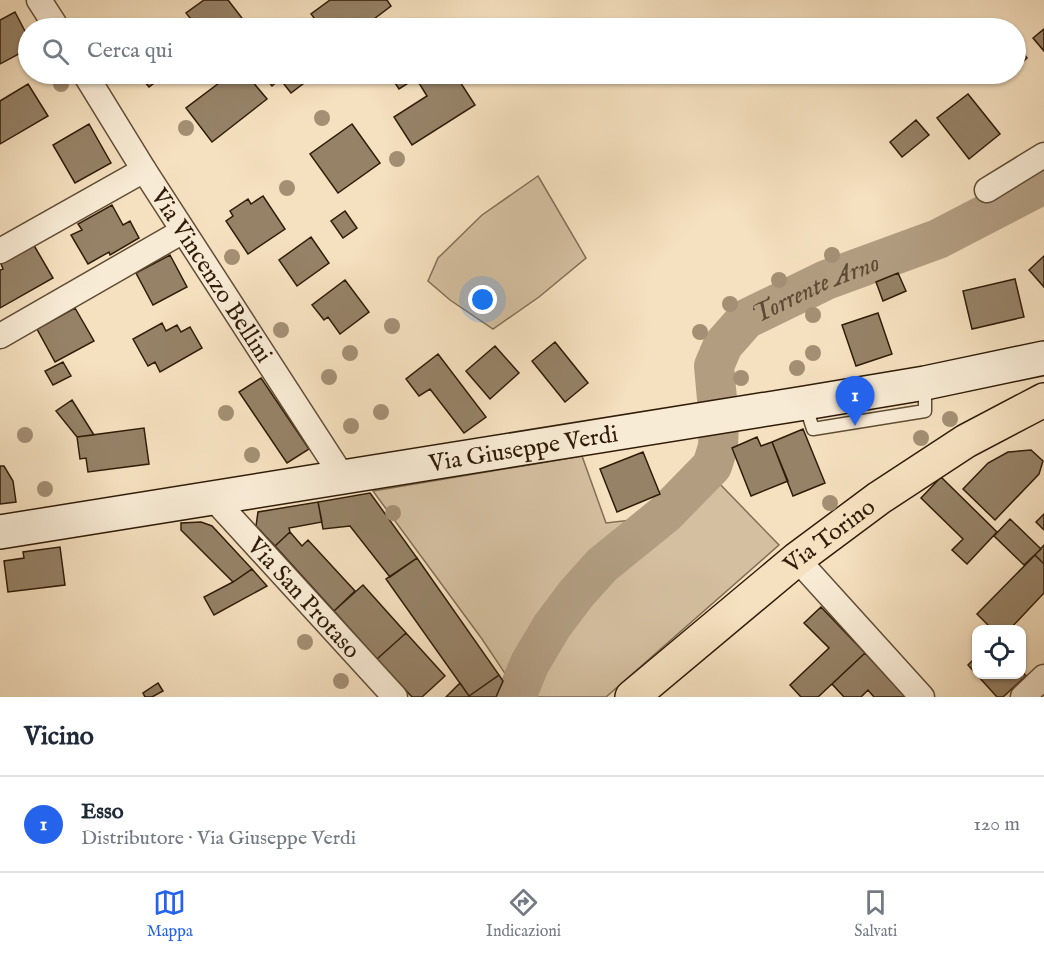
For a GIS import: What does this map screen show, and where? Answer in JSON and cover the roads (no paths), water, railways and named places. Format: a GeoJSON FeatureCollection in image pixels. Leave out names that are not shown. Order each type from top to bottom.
{"type":"FeatureCollection","features":[{"type":"Feature","properties":{"kind":"main road","name":"Via Torino"},"geometry":{"type":"LineString","coordinates":[[632,697],[797,559],[879,498],[966,441],[1044,400]]}},
{"type":"Feature","properties":{"kind":"street"},"geometry":{"type":"LineString","coordinates":[[39,0],[51,18]]}},
{"type":"Feature","properties":{"kind":"street","name":"Via Vincenzo Bellini"},"geometry":{"type":"LineString","coordinates":[[91,84],[183,231],[342,476]]}},
{"type":"Feature","properties":{"kind":"street"},"geometry":{"type":"LineString","coordinates":[[987,190],[1044,155]]}},
{"type":"Feature","properties":{"kind":"street"},"geometry":{"type":"LineString","coordinates":[[0,251],[144,170]]}},
{"type":"Feature","properties":{"kind":"street"},"geometry":{"type":"LineString","coordinates":[[0,336],[183,231]]}},
{"type":"Feature","properties":{"kind":"street","name":"Via Giuseppe Verdi"},"geometry":{"type":"LineString","coordinates":[[0,532],[925,383],[1044,358]]}},
{"type":"Feature","properties":{"kind":"street","name":"Via San Protaso"},"geometry":{"type":"LineString","coordinates":[[213,498],[395,697]]}},
{"type":"Feature","properties":{"kind":"street"},"geometry":{"type":"LineString","coordinates":[[797,559],[922,697]]}},
{"type":"Feature","properties":{"kind":"street"},"geometry":{"type":"LineString","coordinates":[[1023,697],[1044,677]]}},
{"type":"Feature","properties":{"kind":"waterway","name":"Torrente Arno"},"geometry":{"type":"LineString","coordinates":[[516,697],[530,663],[552,626],[576,594],[602,565],[665,514],[712,466],[718,447],[719,421],[714,366],[723,345],[746,319],[826,280],[938,239],[1044,184]]}},
{"type":"Feature","properties":{"kind":"place","name":"Esso"},"geometry":{"type":"Point","coordinates":[855,426]}}]}
